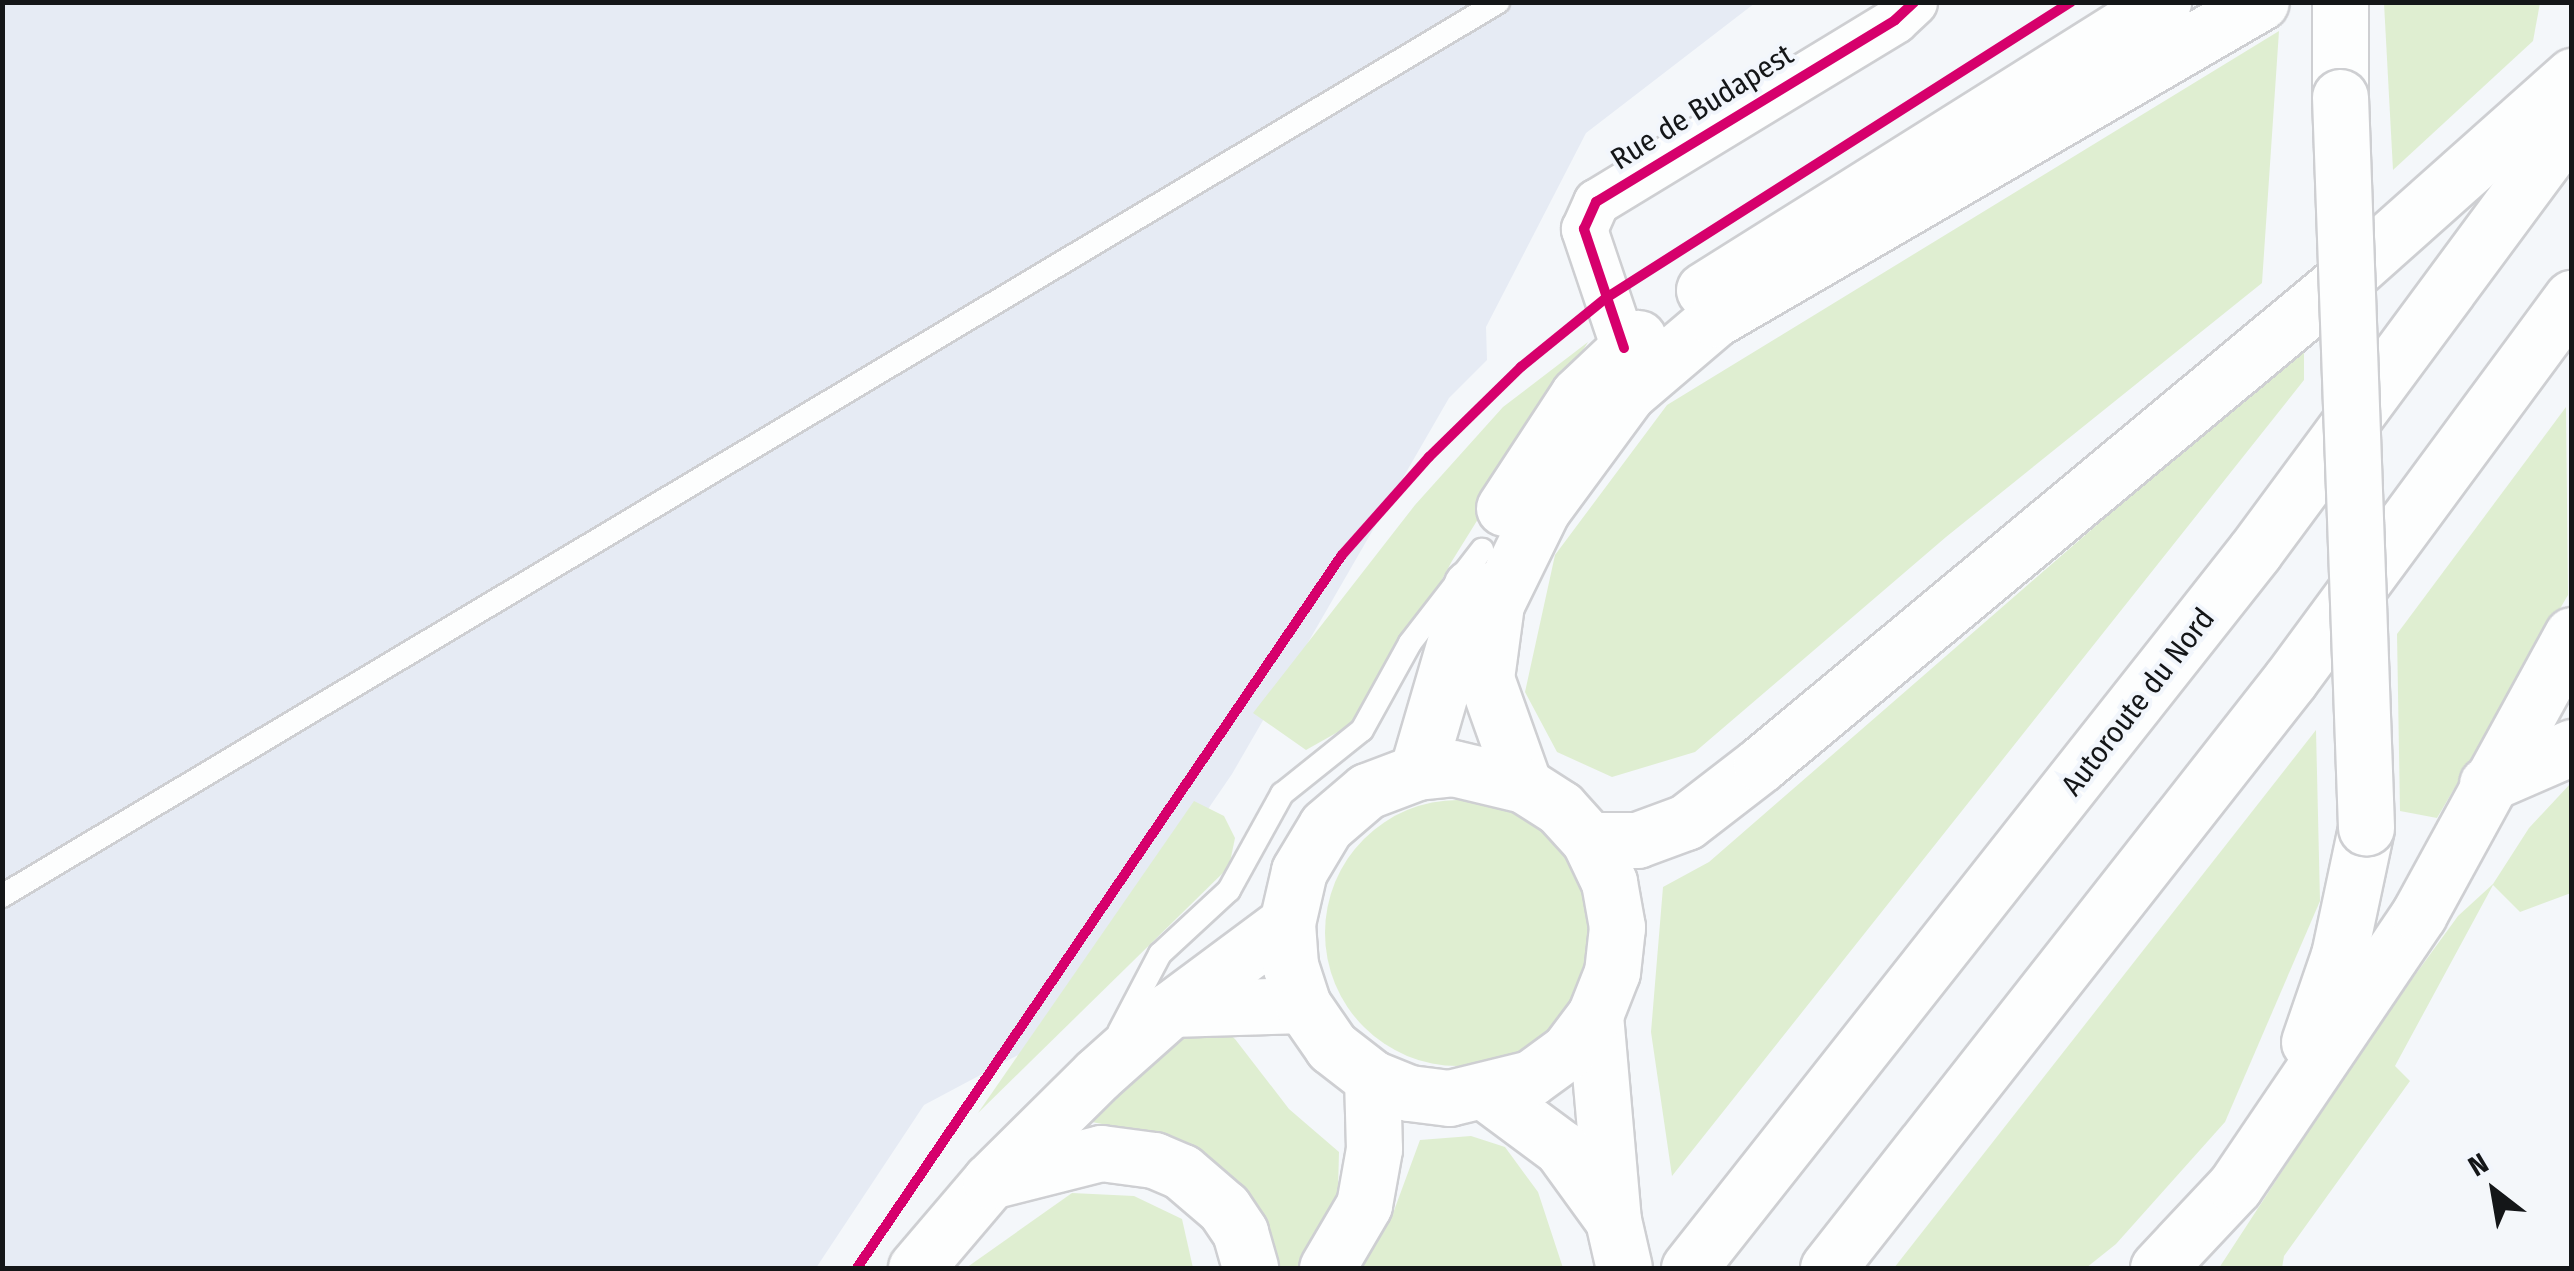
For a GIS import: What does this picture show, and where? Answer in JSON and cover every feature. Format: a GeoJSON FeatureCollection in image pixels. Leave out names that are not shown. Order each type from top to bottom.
{"type":"FeatureCollection","features":[{"type":"Feature","properties":{"kind":"main road"},"geometry":{"type":"LineString","coordinates":[[1416,772],[1482,550],[1524,470],[1578,395],[1624,348],[1756,252],[2163,2]]}},
{"type":"Feature","properties":{"kind":"main road"},"geometry":{"type":"LineString","coordinates":[[1524,784],[1486,678],[1496,604],[1542,510],[1628,393],[1715,320],[2261,2]]}},
{"type":"Feature","properties":{"kind":"main road"},"geometry":{"type":"LineString","coordinates":[[2268,1137],[2339,955],[2366,828],[2340,2]]}},
{"type":"Feature","properties":{"kind":"main road"},"geometry":{"type":"LineString","coordinates":[[1589,840],[1637,840],[1686,822],[1762,764],[2341,282],[2572,76]]}},
{"type":"Feature","properties":{"kind":"main road","name":"Autoroute du Nord"},"geometry":{"type":"LineString","coordinates":[[1689,1268],[2221,595],[2572,122]]}},
{"type":"Feature","properties":{"kind":"main road"},"geometry":{"type":"LineString","coordinates":[[1828,1268],[2290,680],[2572,298]]}},
{"type":"Feature","properties":{"kind":"main road"},"geometry":{"type":"LineString","coordinates":[[2158,1268],[2204,1224],[2420,914],[2572,635]]}},
{"type":"Feature","properties":{"kind":"main road"},"geometry":{"type":"LineString","coordinates":[[2488,784],[2572,747]]}},
{"type":"Feature","properties":{"kind":"main road"},"geometry":{"type":"LineString","coordinates":[[1471,770],[1524,784],[1560,808],[1589,840],[1609,882],[1617,926],[1612,972],[1595,1015],[1568,1051],[1531,1078],[1488,1094],[1410,1093],[1372,1078],[1332,1047],[1303,1005],[1290,966],[1287,924],[1299,872],[1326,826],[1367,791],[1416,772],[1471,770]]}},
{"type":"Feature","properties":{"kind":"main road"},"geometry":{"type":"LineString","coordinates":[[916,1268],[990,1181],[1097,1075],[1171,1009],[1287,924]]}},
{"type":"Feature","properties":{"kind":"main road"},"geometry":{"type":"LineString","coordinates":[[1171,1009],[1303,1005]]}},
{"type":"Feature","properties":{"kind":"main road"},"geometry":{"type":"LineString","coordinates":[[1595,1015],[1618,1244]]}},
{"type":"Feature","properties":{"kind":"main road"},"geometry":{"type":"LineString","coordinates":[[1327,1268],[1364,1205],[1374,1148],[1372,1078]]}},
{"type":"Feature","properties":{"kind":"main road"},"geometry":{"type":"LineString","coordinates":[[1488,1094],[1561,1148],[1618,1244]]}},
{"type":"Feature","properties":{"kind":"main road"},"geometry":{"type":"LineString","coordinates":[[990,1181],[1101,1153],[1154,1160],[1182,1172],[1224,1208],[1240,1232],[1250,1268]]}},
{"type":"Feature","properties":{"kind":"street","name":"Rue de Budapest"},"geometry":{"type":"LineString","coordinates":[[1624,348],[1584,229],[1596,202],[1914,2]]}},
{"type":"Feature","properties":{"kind":"lane"},"geometry":{"type":"LineString","coordinates":[[2,896],[1498,2]]}},
{"type":"Feature","properties":{"kind":"lane"},"geometry":{"type":"LineString","coordinates":[[1097,1075],[1160,954],[1229,890],[1282,794],[1362,730],[1410,642],[1482,550]]}},
{"type":"Feature","properties":{"kind":"shaded area"},"geometry":{"type":"Polygon","coordinates":[[[2,3],[1755,3],[1586,133],[1486,327],[1487,360],[1449,398],[1232,774],[1052,1037],[924,1105],[816,1268],[3,1268],[2,3]]]}},
{"type":"Feature","properties":{"kind":"green space"},"geometry":{"type":"Polygon","coordinates":[[[2384,3],[2540,3],[2533,41],[2393,170],[2384,3]]]}},
{"type":"Feature","properties":{"kind":"green space"},"geometry":{"type":"Polygon","coordinates":[[[2279,31],[2262,283],[1946,537],[1695,752],[1612,777],[1557,752],[1525,692],[1555,555],[1667,405],[2279,31]]]}},
{"type":"Feature","properties":{"kind":"green space"},"geometry":{"type":"Polygon","coordinates":[[[1588,342],[1452,561],[1368,715],[1306,750],[1253,713],[1415,505],[1503,407],[1588,342]]]}},
{"type":"Feature","properties":{"kind":"green space"},"geometry":{"type":"Polygon","coordinates":[[[2304,345],[2304,380],[1672,1176],[1651,1032],[1663,887],[1709,862],[2304,345]]]}},
{"type":"Feature","properties":{"kind":"green space"},"geometry":{"type":"Polygon","coordinates":[[[2566,407],[2568,595],[2437,818],[2400,811],[2397,634],[2566,407]]]}},
{"type":"Feature","properties":{"kind":"green space"},"geometry":{"type":"Polygon","coordinates":[[[2316,730],[2320,901],[2225,1122],[2116,1244],[2086,1268],[1894,1268],[2316,730]]]}},
{"type":"Feature","properties":{"kind":"green space"},"geometry":{"type":"Polygon","coordinates":[[[2571,783],[2571,893],[2520,912],[2493,885],[2395,1066],[2410,1081],[2284,1256],[2282,1268],[2219,1268],[2367,1041],[2458,916],[2493,884],[2529,828],[2571,783]]]}},
{"type":"Feature","properties":{"kind":"green space"},"geometry":{"type":"Polygon","coordinates":[[[1458,800],[1484,802],[1509,810],[1552,839],[1581,882],[1589,907],[1589,959],[1581,984],[1552,1027],[1509,1056],[1484,1064],[1458,1066],[1432,1064],[1407,1056],[1364,1027],[1335,984],[1327,959],[1325,933],[1327,907],[1335,882],[1364,839],[1407,810],[1432,802],[1458,800]]]}},
{"type":"Feature","properties":{"kind":"green space"},"geometry":{"type":"Polygon","coordinates":[[[1194,801],[1224,816],[1235,838],[1229,867],[978,1113],[1194,801]]]}},
{"type":"Feature","properties":{"kind":"green space"},"geometry":{"type":"Polygon","coordinates":[[[1212,1020],[1235,1039],[1289,1109],[1339,1152],[1338,1190],[1313,1268],[1267,1268],[1254,1224],[1215,1164],[1152,1134],[1087,1121],[1173,1039],[1212,1020]]]}},
{"type":"Feature","properties":{"kind":"green space"},"geometry":{"type":"Polygon","coordinates":[[[1471,1136],[1505,1147],[1538,1192],[1563,1268],[1362,1268],[1392,1216],[1420,1140],[1471,1136]]]}},
{"type":"Feature","properties":{"kind":"green space"},"geometry":{"type":"Polygon","coordinates":[[[1072,1193],[1134,1196],[1182,1219],[1193,1268],[966,1268],[1072,1193]]]}},
{"type":"Feature","properties":{"kind":"cycle path"},"geometry":{"type":"LineString","coordinates":[[1624,348],[1584,229],[1596,202],[1895,20],[1914,2]]}},
{"type":"Feature","properties":{"kind":"cycle path"},"geometry":{"type":"LineString","coordinates":[[857,1268],[1342,555],[1429,457],[1521,367],[1606,298],[2071,2]]}}]}
